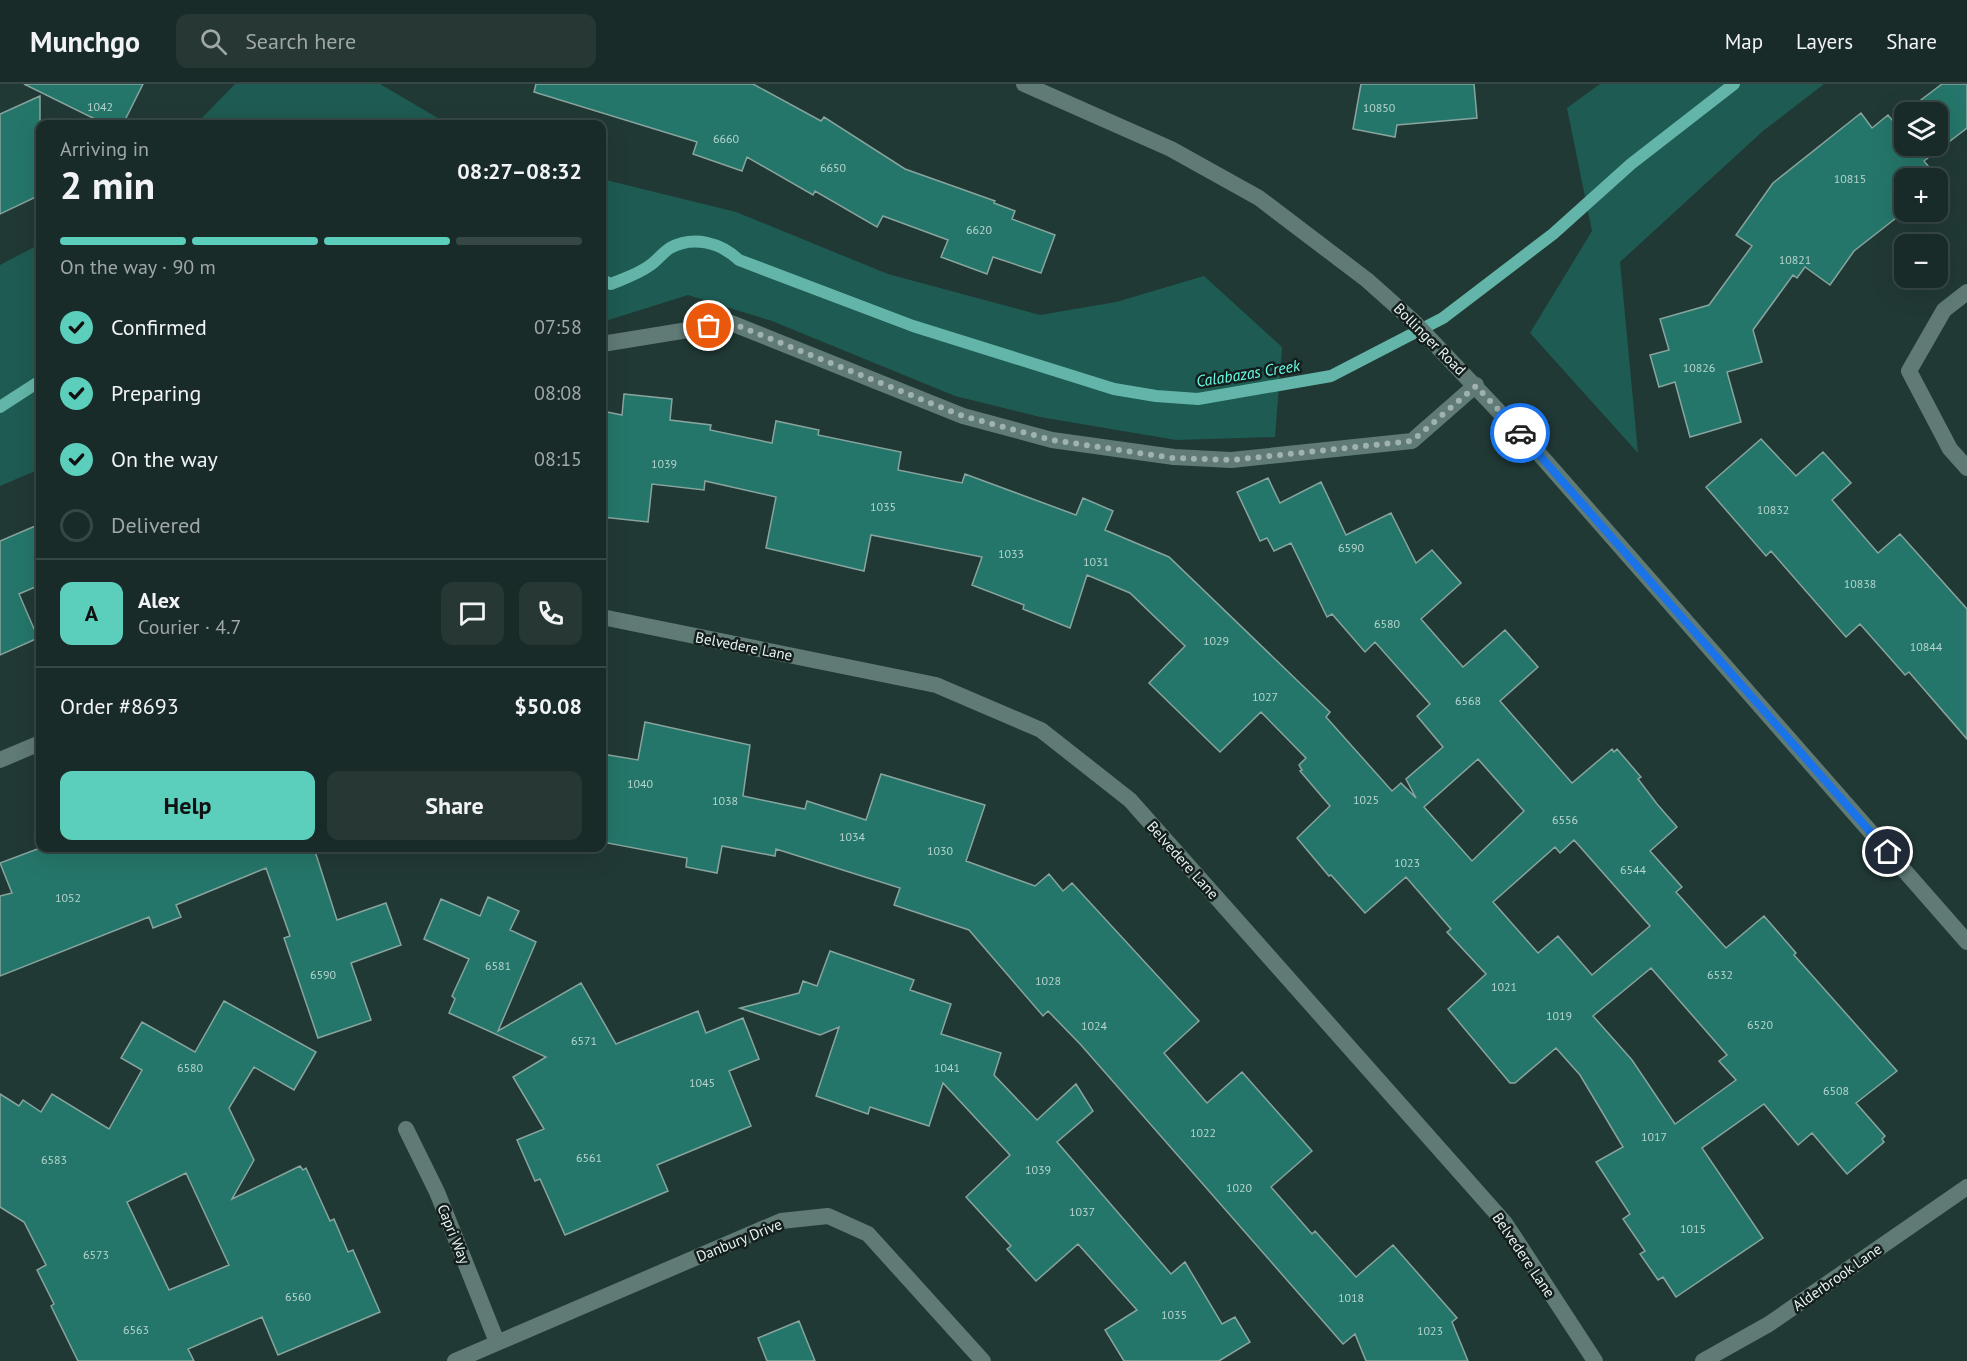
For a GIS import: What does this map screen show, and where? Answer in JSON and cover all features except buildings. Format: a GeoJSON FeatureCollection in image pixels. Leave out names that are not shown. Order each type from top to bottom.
{"type":"FeatureCollection","features":[{"type":"Feature","properties":{"kind":"street","name":"Bollinger Road"},"geometry":{"type":"LineString","coordinates":[[1024,84],[1171,149],[1259,198],[1367,280],[1413,321],[1541,456],[1967,942]]}},
{"type":"Feature","properties":{"kind":"street"},"geometry":{"type":"LineString","coordinates":[[1967,292],[1944,310],[1909,371],[1950,449],[1967,468]]}},
{"type":"Feature","properties":{"kind":"street"},"geometry":{"type":"LineString","coordinates":[[606,343],[731,323],[963,416],[1052,440],[1173,458],[1232,460],[1412,441],[1476,386]]}},
{"type":"Feature","properties":{"kind":"street","name":"Belvedere Lane"},"geometry":{"type":"LineString","coordinates":[[606,618],[936,685],[1041,730],[1130,800],[1505,1223],[1595,1361]]}},
{"type":"Feature","properties":{"kind":"street"},"geometry":{"type":"LineString","coordinates":[[0,760],[36,746]]}},
{"type":"Feature","properties":{"kind":"street","name":"Capri Way"},"geometry":{"type":"LineString","coordinates":[[406,1129],[437,1192],[497,1342]]}},
{"type":"Feature","properties":{"kind":"street","name":"Alderbrook Lane"},"geometry":{"type":"LineString","coordinates":[[1703,1361],[1769,1324],[1967,1187]]}},
{"type":"Feature","properties":{"kind":"street","name":"Danbury Drive"},"geometry":{"type":"LineString","coordinates":[[455,1361],[781,1221],[828,1216],[868,1234],[983,1361]]}},
{"type":"Feature","properties":{"kind":"green space"},"geometry":{"type":"Polygon","coordinates":[[[235,84],[380,84],[441,120],[200,120],[235,84]]]}},
{"type":"Feature","properties":{"kind":"green space"},"geometry":{"type":"Polygon","coordinates":[[[1600,84],[1824,84],[1763,131],[1620,262],[1638,453],[1530,333],[1592,231],[1567,108],[1600,84]]]}},
{"type":"Feature","properties":{"kind":"green space"},"geometry":{"type":"Polygon","coordinates":[[[606,180],[736,212],[888,274],[1040,315],[1116,302],[1204,276],[1282,347],[1275,437],[1176,440],[1040,417],[955,396],[772,321],[688,295],[606,321],[606,180]]]}},
{"type":"Feature","properties":{"kind":"green space"},"geometry":{"type":"Polygon","coordinates":[[[36,246],[36,471],[0,486],[0,265],[36,246]]]}},
{"type":"Feature","properties":{"kind":"waterway","name":"Calabazas Creek"},"geometry":{"type":"LineString","coordinates":[[606,282],[611,284],[645,269],[664,252],[679,244],[707,243],[724,249],[739,260],[913,326],[1114,389],[1156,396],[1198,399],[1331,376],[1443,318],[1553,234],[1631,164],[1734,84]]}},
{"type":"Feature","properties":{"kind":"waterway","name":"Calabazas Creek"},"geometry":{"type":"LineString","coordinates":[[0,407],[36,384]]}},
{"type":"Feature","properties":{"kind":"way so far"},"geometry":{"type":"LineString","coordinates":[[709,326],[731,323],[963,416],[1052,440],[1173,458],[1232,460],[1412,441],[1476,386],[1520,433]]}},
{"type":"Feature","properties":{"kind":"route"},"geometry":{"type":"LineString","coordinates":[[1520,433],[1888,852]]}}]}
